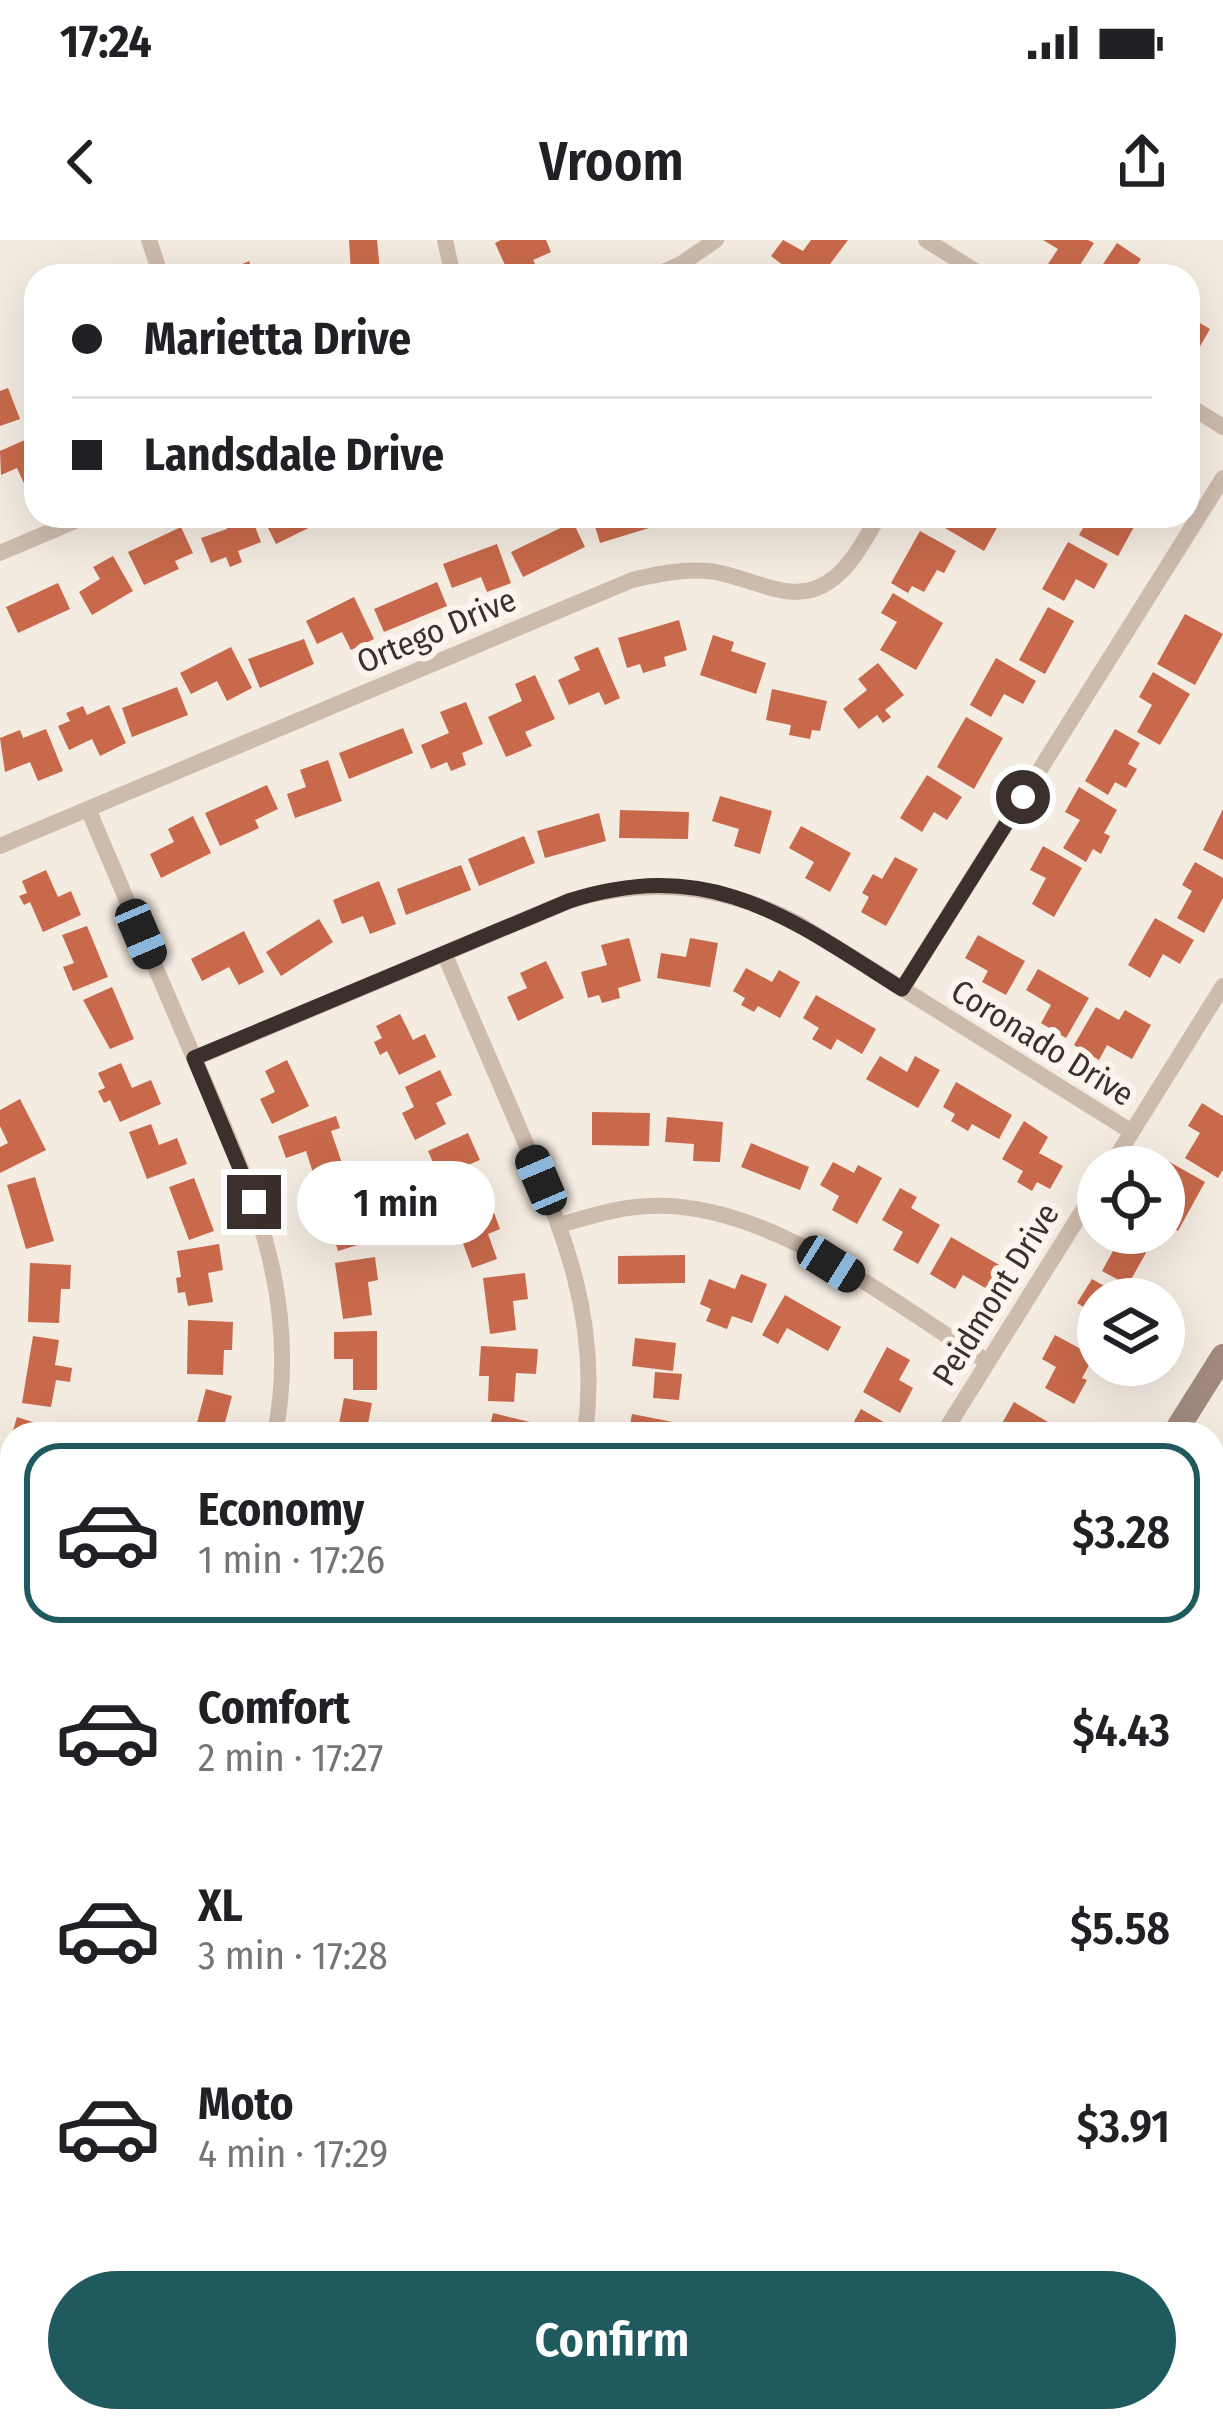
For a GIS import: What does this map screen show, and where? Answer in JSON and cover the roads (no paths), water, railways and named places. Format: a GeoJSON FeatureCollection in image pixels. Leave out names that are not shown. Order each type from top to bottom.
{"type":"FeatureCollection","features":[{"type":"Feature","properties":{"kind":"main road"},"geometry":{"type":"LineString","coordinates":[[1182,1422],[1223,1356]]}},
{"type":"Feature","properties":{"kind":"street"},"geometry":{"type":"LineString","coordinates":[[681,264],[716,240]]}},
{"type":"Feature","properties":{"kind":"street"},"geometry":{"type":"LineString","coordinates":[[926,240],[964,264]]}},
{"type":"Feature","properties":{"kind":"street"},"geometry":{"type":"LineString","coordinates":[[1200,515],[1223,478]]}},
{"type":"Feature","properties":{"kind":"street"},"geometry":{"type":"LineString","coordinates":[[0,553],[59,528]]}},
{"type":"Feature","properties":{"kind":"street","name":"Ortego Drive"},"geometry":{"type":"LineString","coordinates":[[0,846],[632,580],[676,571],[709,571],[772,590],[809,591],[838,575],[871,528]]}},
{"type":"Feature","properties":{"kind":"street"},"geometry":{"type":"LineString","coordinates":[[902,989],[1192,528]]}},
{"type":"Feature","properties":{"kind":"street"},"geometry":{"type":"LineString","coordinates":[[88,809],[270,1246],[280,1292],[284,1371],[277,1422]]}},
{"type":"Feature","properties":{"kind":"street","name":"Coronado Drive"},"geometry":{"type":"LineString","coordinates":[[194,1058],[587,896],[633,887],[680,886],[726,894],[774,911],[1132,1132]]}},
{"type":"Feature","properties":{"kind":"street"},"geometry":{"type":"LineString","coordinates":[[444,953],[572,1258],[587,1330],[586,1422]]}},
{"type":"Feature","properties":{"kind":"street"},"geometry":{"type":"LineString","coordinates":[[1123,1146],[1223,986]]}},
{"type":"Feature","properties":{"kind":"street"},"geometry":{"type":"LineString","coordinates":[[559,1225],[621,1208],[649,1206],[695,1208],[740,1218],[792,1240],[988,1362]]}},
{"type":"Feature","properties":{"kind":"street","name":"Peidmont Drive"},"geometry":{"type":"LineString","coordinates":[[950,1422],[1077,1220]]}}]}
